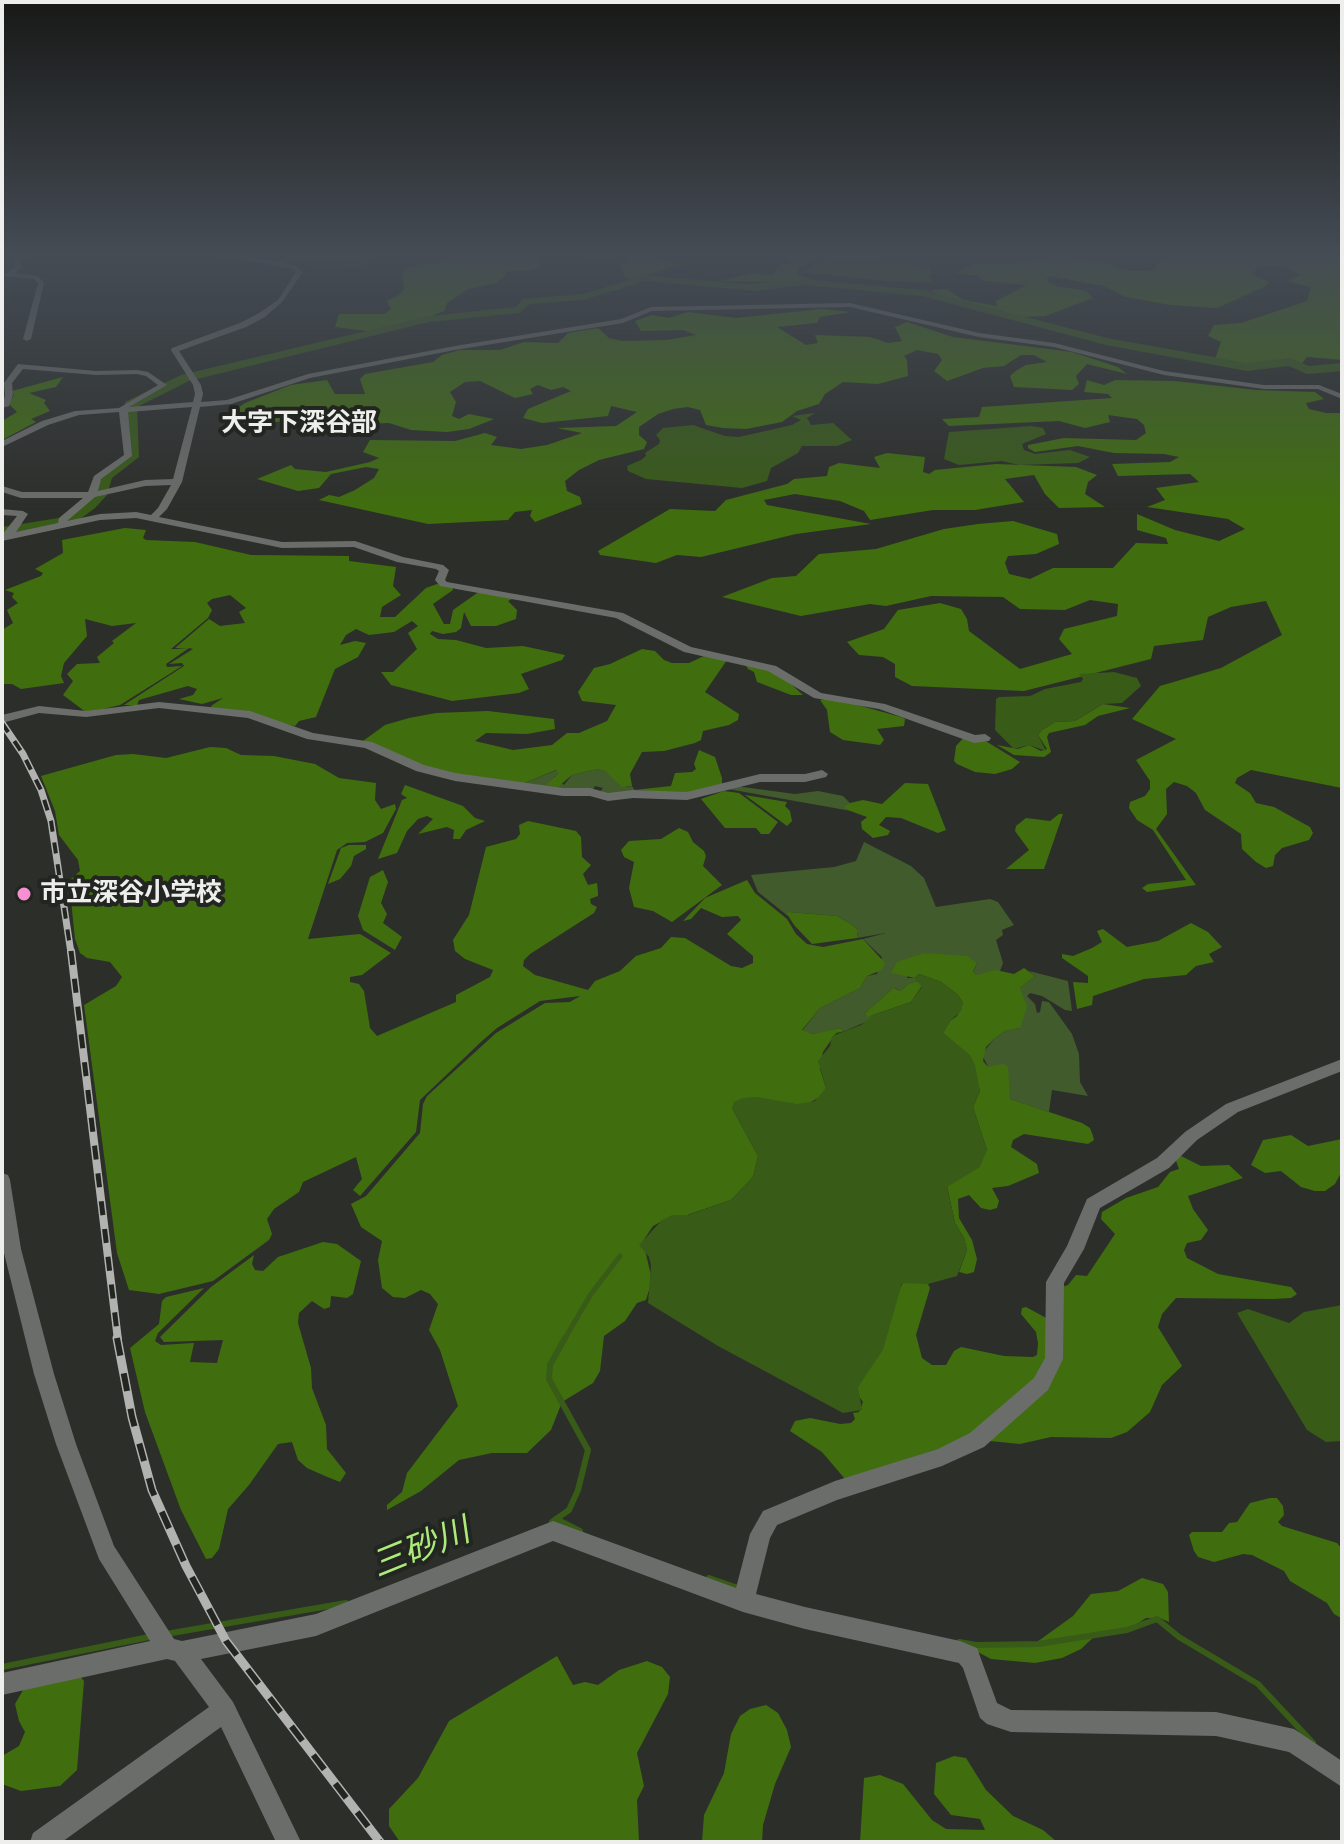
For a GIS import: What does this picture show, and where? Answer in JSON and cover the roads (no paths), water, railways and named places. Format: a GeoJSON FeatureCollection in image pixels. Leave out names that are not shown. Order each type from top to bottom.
{"type":"FeatureCollection","features":[{"type":"Feature","properties":{"kind":"street"},"geometry":{"type":"LineString","coordinates":[[153,518],[162,509],[177,482],[199,394],[175,350],[205,339]]}},
{"type":"Feature","properties":{"kind":"street"},"geometry":{"type":"LineString","coordinates":[[2,444],[45,423],[78,413],[123,412],[235,400],[308,376],[511,339]]}},
{"type":"Feature","properties":{"kind":"street"},"geometry":{"type":"LineString","coordinates":[[1009,339],[1054,345],[1164,373],[1264,387],[1319,387],[1342,397]]}},
{"type":"Feature","properties":{"kind":"street"},"geometry":{"type":"LineString","coordinates":[[5,406],[9,395],[8,383],[21,366],[96,373],[137,372],[148,374],[163,385],[123,407],[128,456],[97,478],[92,495],[62,522]]}},
{"type":"Feature","properties":{"kind":"street"},"geometry":{"type":"LineString","coordinates":[[2,489],[21,495],[92,495],[145,483],[177,482]]}},
{"type":"Feature","properties":{"kind":"street"},"geometry":{"type":"LineString","coordinates":[[2,512],[23,514],[8,534]]}},
{"type":"Feature","properties":{"kind":"street"},"geometry":{"type":"LineString","coordinates":[[8,534],[62,522],[117,515],[153,518],[282,545],[355,544],[401,560],[439,567],[444,570],[440,580],[444,584],[619,615],[688,650],[786,673],[818,696],[881,706],[974,739],[985,738]]}},
{"type":"Feature","properties":{"kind":"street"},"geometry":{"type":"LineString","coordinates":[[2,719],[39,709],[92,713],[159,705],[250,715],[311,736],[368,745],[420,768],[455,777],[563,792],[590,792],[608,797],[633,794],[695,795],[760,778],[805,778],[822,774]]}},
{"type":"Feature","properties":{"kind":"street"},"geometry":{"type":"LineString","coordinates":[[745,1594],[760,1534],[770,1518],[835,1491],[942,1457],[977,1440],[1041,1384],[1054,1359],[1055,1282],[1075,1249],[1093,1204],[1163,1163],[1191,1136],[1232,1108],[1342,1065]]}},
{"type":"Feature","properties":{"kind":"street"},"geometry":{"type":"LineString","coordinates":[[2,1180],[12,1249],[44,1374],[106,1552],[167,1644],[225,1710],[289,1842]]}},
{"type":"Feature","properties":{"kind":"street"},"geometry":{"type":"LineString","coordinates":[[2,1684],[167,1644],[316,1625],[553,1531],[745,1594],[805,1618],[960,1652],[969,1656],[973,1663],[988,1710],[1011,1721],[1216,1724],[1294,1741],[1342,1775]]}},
{"type":"Feature","properties":{"kind":"street"},"geometry":{"type":"LineString","coordinates":[[42,1842],[225,1710]]}},
{"type":"Feature","properties":{"kind":"waterway"},"geometry":{"type":"LineString","coordinates":[[2,532],[70,520],[90,505],[100,495],[106,476],[132,457],[130,405],[185,378],[346,339]]}},
{"type":"Feature","properties":{"kind":"waterway"},"geometry":{"type":"LineString","coordinates":[[1099,339],[1247,367],[1290,362],[1307,370],[1342,367]]}},
{"type":"Feature","properties":{"kind":"waterway","name":"三砂川"},"geometry":{"type":"LineString","coordinates":[[564,1340],[591,1294],[620,1256]]}},
{"type":"Feature","properties":{"kind":"waterway","name":"三砂川"},"geometry":{"type":"LineString","coordinates":[[556,1519],[569,1510],[578,1490],[588,1450],[549,1379],[550,1365],[565,1338]]}},
{"type":"Feature","properties":{"kind":"waterway","name":"三砂川"},"geometry":{"type":"LineString","coordinates":[[552,1522],[556,1519]]}},
{"type":"Feature","properties":{"kind":"waterway"},"geometry":{"type":"LineString","coordinates":[[556,1519],[580,1531]]}},
{"type":"Feature","properties":{"kind":"waterway"},"geometry":{"type":"LineString","coordinates":[[709,1578],[738,1588]]}},
{"type":"Feature","properties":{"kind":"waterway","name":"三砂川"},"geometry":{"type":"LineString","coordinates":[[166,1634],[346,1603]]}},
{"type":"Feature","properties":{"kind":"waterway"},"geometry":{"type":"LineString","coordinates":[[959,1642],[976,1645],[1038,1644],[1127,1630],[1157,1619],[1179,1637],[1258,1684],[1313,1743]]}},
{"type":"Feature","properties":{"kind":"waterway","name":"三砂川"},"geometry":{"type":"LineString","coordinates":[[2,1667],[149,1637]]}},
{"type":"Feature","properties":{"kind":"railway"},"geometry":{"type":"LineString","coordinates":[[2,723],[23,754],[41,790],[51,821],[71,953]]}},
{"type":"Feature","properties":{"kind":"railway"},"geometry":{"type":"LineString","coordinates":[[71,951],[118,1340]]}},
{"type":"Feature","properties":{"kind":"railway"},"geometry":{"type":"LineString","coordinates":[[117,1338],[132,1417],[152,1490],[186,1566],[226,1641],[380,1842]]}},
{"type":"Feature","properties":{"kind":"place","name":"市立深谷小学校"},"geometry":{"type":"Point","coordinates":[24,894]}},
{"type":"Feature","properties":{"kind":"district","name":"大字下深谷部"},"geometry":{"type":"Point","coordinates":[299,424]}}]}
